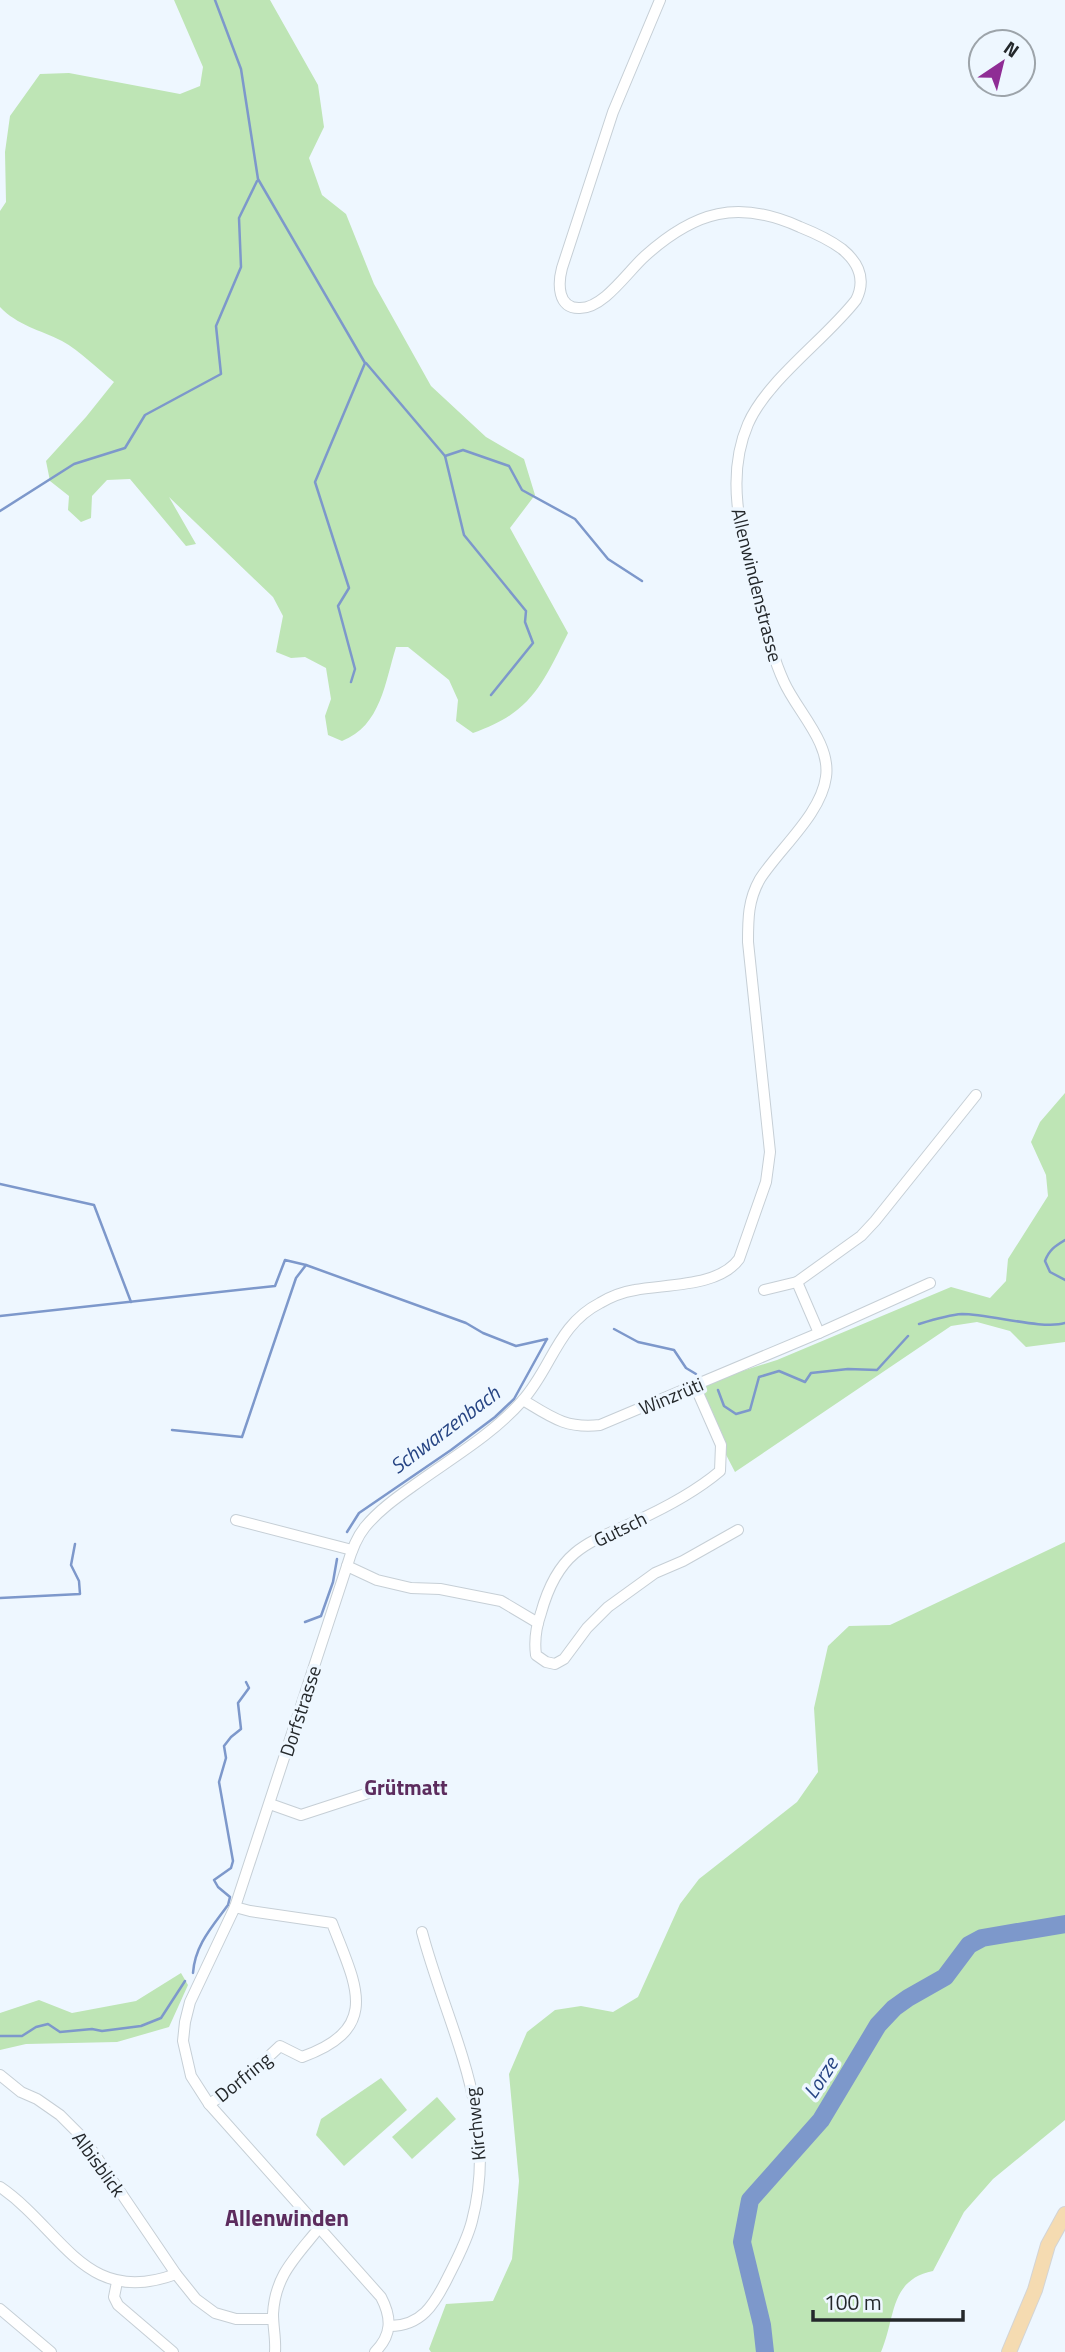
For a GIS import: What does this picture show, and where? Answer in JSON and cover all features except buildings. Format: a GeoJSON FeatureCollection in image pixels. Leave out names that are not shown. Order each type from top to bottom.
{"type":"FeatureCollection","features":[{"type":"Feature","properties":{"kind":"main road"},"geometry":{"type":"LineString","coordinates":[[1009,2352],[1035,2290],[1048,2245],[1065,2214]]}},
{"type":"Feature","properties":{"kind":"street","name":"Allenwindenstrasse"},"geometry":{"type":"LineString","coordinates":[[660,0],[613,112],[562,268],[558,286],[561,296],[574,307],[590,306],[685,226],[710,215],[728,211],[753,212],[812,232],[851,256],[861,276],[858,295],[848,310],[762,401],[749,421],[736,462],[736,498],[741,528],[774,659],[822,751],[827,774],[818,802],[760,878],[748,912],[748,943],[771,1139],[769,1164],[761,1198]]}},
{"type":"Feature","properties":{"kind":"street"},"geometry":{"type":"LineString","coordinates":[[764,1290],[797,1282],[861,1236],[976,1095]]}},
{"type":"Feature","properties":{"kind":"street","name":"Dorfstrasse"},"geometry":{"type":"LineString","coordinates":[[390,2326],[387,2311],[376,2290],[209,2104],[196,2085],[186,2060],[183,2041],[190,2002],[235,1907],[352,1550],[360,1533],[391,1502],[492,1429],[523,1400],[540,1376],[564,1332],[585,1312],[601,1302],[632,1290],[701,1280],[722,1275],[732,1268],[739,1259],[761,1198]]}},
{"type":"Feature","properties":{"kind":"street"},"geometry":{"type":"LineString","coordinates":[[797,1282],[819,1333]]}},
{"type":"Feature","properties":{"kind":"street","name":"Winzrüti"},"geometry":{"type":"LineString","coordinates":[[523,1400],[555,1420],[582,1427],[600,1425],[930,1283]]}},
{"type":"Feature","properties":{"kind":"street","name":"Gutsch"},"geometry":{"type":"LineString","coordinates":[[695,1386],[721,1445],[720,1471],[698,1489],[635,1522],[597,1538],[574,1553],[557,1574],[544,1601],[534,1644],[536,1655],[545,1662],[555,1664],[564,1659],[608,1607],[655,1573],[683,1561],[738,1530]]}},
{"type":"Feature","properties":{"kind":"street"},"geometry":{"type":"LineString","coordinates":[[236,1520],[352,1550]]}},
{"type":"Feature","properties":{"kind":"street"},"geometry":{"type":"LineString","coordinates":[[347,1566],[377,1580],[411,1588],[440,1589],[501,1601],[538,1623]]}},
{"type":"Feature","properties":{"kind":"street"},"geometry":{"type":"LineString","coordinates":[[270,1804],[301,1815],[393,1785]]}},
{"type":"Feature","properties":{"kind":"street","name":"Dorfring"},"geometry":{"type":"LineString","coordinates":[[209,2104],[236,2087],[280,2046],[302,2057],[327,2048],[352,2022],[356,2012],[357,1994],[352,1975],[332,1923],[235,1907]]}},
{"type":"Feature","properties":{"kind":"street","name":"Kirchweg"},"geometry":{"type":"LineString","coordinates":[[390,2326],[413,2323],[439,2295],[472,2223],[481,2163],[469,2074],[454,2025],[433,1973],[422,1932]]}},
{"type":"Feature","properties":{"kind":"street","name":"Albisblick"},"geometry":{"type":"LineString","coordinates":[[0,2075],[60,2115],[85,2140],[196,2299],[215,2313],[236,2319],[273,2319]]}},
{"type":"Feature","properties":{"kind":"street"},"geometry":{"type":"LineString","coordinates":[[0,2186],[97,2274],[117,2282],[134,2284],[176,2274]]}},
{"type":"Feature","properties":{"kind":"street"},"geometry":{"type":"LineString","coordinates":[[275,2352],[273,2319],[278,2282],[319,2228]]}},
{"type":"Feature","properties":{"kind":"street"},"geometry":{"type":"LineString","coordinates":[[117,2282],[114,2297],[118,2305],[173,2352]]}},
{"type":"Feature","properties":{"kind":"street"},"geometry":{"type":"LineString","coordinates":[[0,2309],[51,2352]]}},
{"type":"Feature","properties":{"kind":"street"},"geometry":{"type":"LineString","coordinates":[[375,2352],[384,2342],[390,2326]]}},
{"type":"Feature","properties":{"kind":"green space"},"geometry":{"type":"Polygon","coordinates":[[[174,0],[270,0],[318,85],[324,127],[309,158],[322,195],[346,214],[374,284],[431,386],[486,437],[524,459],[535,495],[510,528],[568,633],[542,682],[532,695],[509,716],[493,725],[473,733],[456,721],[458,700],[449,680],[408,647],[396,647],[379,702],[365,725],[342,741],[328,735],[325,716],[331,699],[326,668],[305,657],[291,658],[276,652],[283,616],[273,597],[169,497],[196,544],[186,546],[130,479],[107,480],[92,496],[91,518],[81,522],[68,510],[69,496],[50,481],[46,461],[114,382],[69,345],[21,323],[0,307],[0,211],[6,202],[5,152],[10,116],[40,74],[69,73],[180,94],[200,86],[203,67],[174,0]]]}},
{"type":"Feature","properties":{"kind":"green space"},"geometry":{"type":"Polygon","coordinates":[[[1065,1093],[1065,1342],[1026,1347],[1010,1331],[977,1322],[951,1326],[735,1472],[695,1386],[777,1360],[951,1287],[990,1298],[1006,1281],[1008,1259],[1048,1196],[1046,1175],[1031,1142],[1040,1122],[1065,1093]]]}},
{"type":"Feature","properties":{"kind":"green space"},"geometry":{"type":"Polygon","coordinates":[[[1065,1542],[1065,2120],[993,2179],[964,2212],[933,2271],[919,2276],[901,2291],[881,2352],[431,2352],[429,2349],[446,2304],[493,2301],[512,2259],[519,2181],[509,2074],[527,2032],[555,2010],[581,2006],[613,2012],[638,1997],[680,1904],[699,1879],[797,1802],[818,1772],[814,1708],[828,1646],[849,1626],[890,1625],[1065,1542]]]}},
{"type":"Feature","properties":{"kind":"green space"},"geometry":{"type":"Polygon","coordinates":[[[181,1973],[188,1985],[169,2027],[117,2042],[26,2044],[0,2050],[0,2013],[39,2000],[72,2013],[136,2001],[181,1973]]]}},
{"type":"Feature","properties":{"kind":"green space"},"geometry":{"type":"Polygon","coordinates":[[[381,2078],[407,2110],[344,2166],[316,2135],[321,2119],[381,2078]]]}},
{"type":"Feature","properties":{"kind":"green space"},"geometry":{"type":"Polygon","coordinates":[[[437,2097],[456,2119],[412,2159],[392,2137],[437,2097]]]}},
{"type":"Feature","properties":{"kind":"waterway"},"geometry":{"type":"LineString","coordinates":[[215,0],[241,69],[258,179],[365,363],[315,482],[349,588],[338,606],[355,669],[351,682]]}},
{"type":"Feature","properties":{"kind":"waterway"},"geometry":{"type":"LineString","coordinates":[[0,511],[74,464],[125,448],[145,415],[221,374],[216,326],[241,267],[239,218],[257,181]]}},
{"type":"Feature","properties":{"kind":"waterway"},"geometry":{"type":"LineString","coordinates":[[366,363],[445,456],[464,535],[526,611],[525,622],[533,643],[491,695]]}},
{"type":"Feature","properties":{"kind":"waterway"},"geometry":{"type":"LineString","coordinates":[[445,456],[463,450],[509,466],[522,490],[575,519],[608,559],[642,581]]}},
{"type":"Feature","properties":{"kind":"waterway"},"geometry":{"type":"LineString","coordinates":[[0,1184],[94,1205],[131,1302]]}},
{"type":"Feature","properties":{"kind":"waterway","name":"Schwarzenbach"},"geometry":{"type":"LineString","coordinates":[[1065,1240],[1048,1254],[1045,1261],[1050,1272],[1065,1280]]}},
{"type":"Feature","properties":{"kind":"waterway"},"geometry":{"type":"LineString","coordinates":[[0,1316],[275,1286],[285,1260],[306,1265],[466,1323],[516,1346],[547,1339]]}},
{"type":"Feature","properties":{"kind":"waterway"},"geometry":{"type":"LineString","coordinates":[[172,1430],[242,1437],[296,1278],[306,1265]]}},
{"type":"Feature","properties":{"kind":"waterway","name":"Schwarzenbach"},"geometry":{"type":"LineString","coordinates":[[919,1324],[962,1314],[1044,1325],[1065,1323]]}},
{"type":"Feature","properties":{"kind":"waterway","name":"Schwarzenbach"},"geometry":{"type":"LineString","coordinates":[[614,1329],[638,1342],[674,1350],[686,1368],[696,1374]]}},
{"type":"Feature","properties":{"kind":"waterway","name":"Schwarzenbach"},"geometry":{"type":"LineString","coordinates":[[718,1390],[724,1406],[736,1414],[750,1410],[759,1377],[779,1371],[805,1382],[811,1373],[848,1369],[877,1370],[908,1336]]}},
{"type":"Feature","properties":{"kind":"waterway","name":"Schwarzenbach"},"geometry":{"type":"LineString","coordinates":[[347,1532],[359,1513],[451,1450],[514,1399],[547,1339]]}},
{"type":"Feature","properties":{"kind":"waterway"},"geometry":{"type":"LineString","coordinates":[[0,1598],[80,1594],[79,1581],[71,1565],[75,1544]]}},
{"type":"Feature","properties":{"kind":"waterway","name":"Schwarzenbach"},"geometry":{"type":"LineString","coordinates":[[305,1622],[321,1616],[333,1582],[337,1559]]}},
{"type":"Feature","properties":{"kind":"waterway","name":"Schwarzenbach"},"geometry":{"type":"LineString","coordinates":[[193,1973],[201,1945],[228,1905],[230,1897],[214,1880],[231,1868],[233,1861],[219,1782],[226,1758],[224,1746],[241,1729],[238,1703],[249,1688],[246,1682]]}},
{"type":"Feature","properties":{"kind":"waterway","name":"Lorze"},"geometry":{"type":"LineString","coordinates":[[765,2352],[762,2325],[742,2242],[750,2200],[821,2120],[878,2025],[894,2008],[945,1977],[969,1945],[982,1938],[1065,1924]]}},
{"type":"Feature","properties":{"kind":"waterway","name":"Schwarzenbach"},"geometry":{"type":"LineString","coordinates":[[0,2036],[22,2036],[36,2027],[48,2024],[60,2032],[92,2029],[102,2031],[141,2026],[161,2018],[185,1981]]}},
{"type":"Feature","properties":{"kind":"district","name":"Grütmatt"},"geometry":{"type":"Point","coordinates":[406,1788]}},
{"type":"Feature","properties":{"kind":"district","name":"Allenwinden"},"geometry":{"type":"Point","coordinates":[287,2218]}}]}
